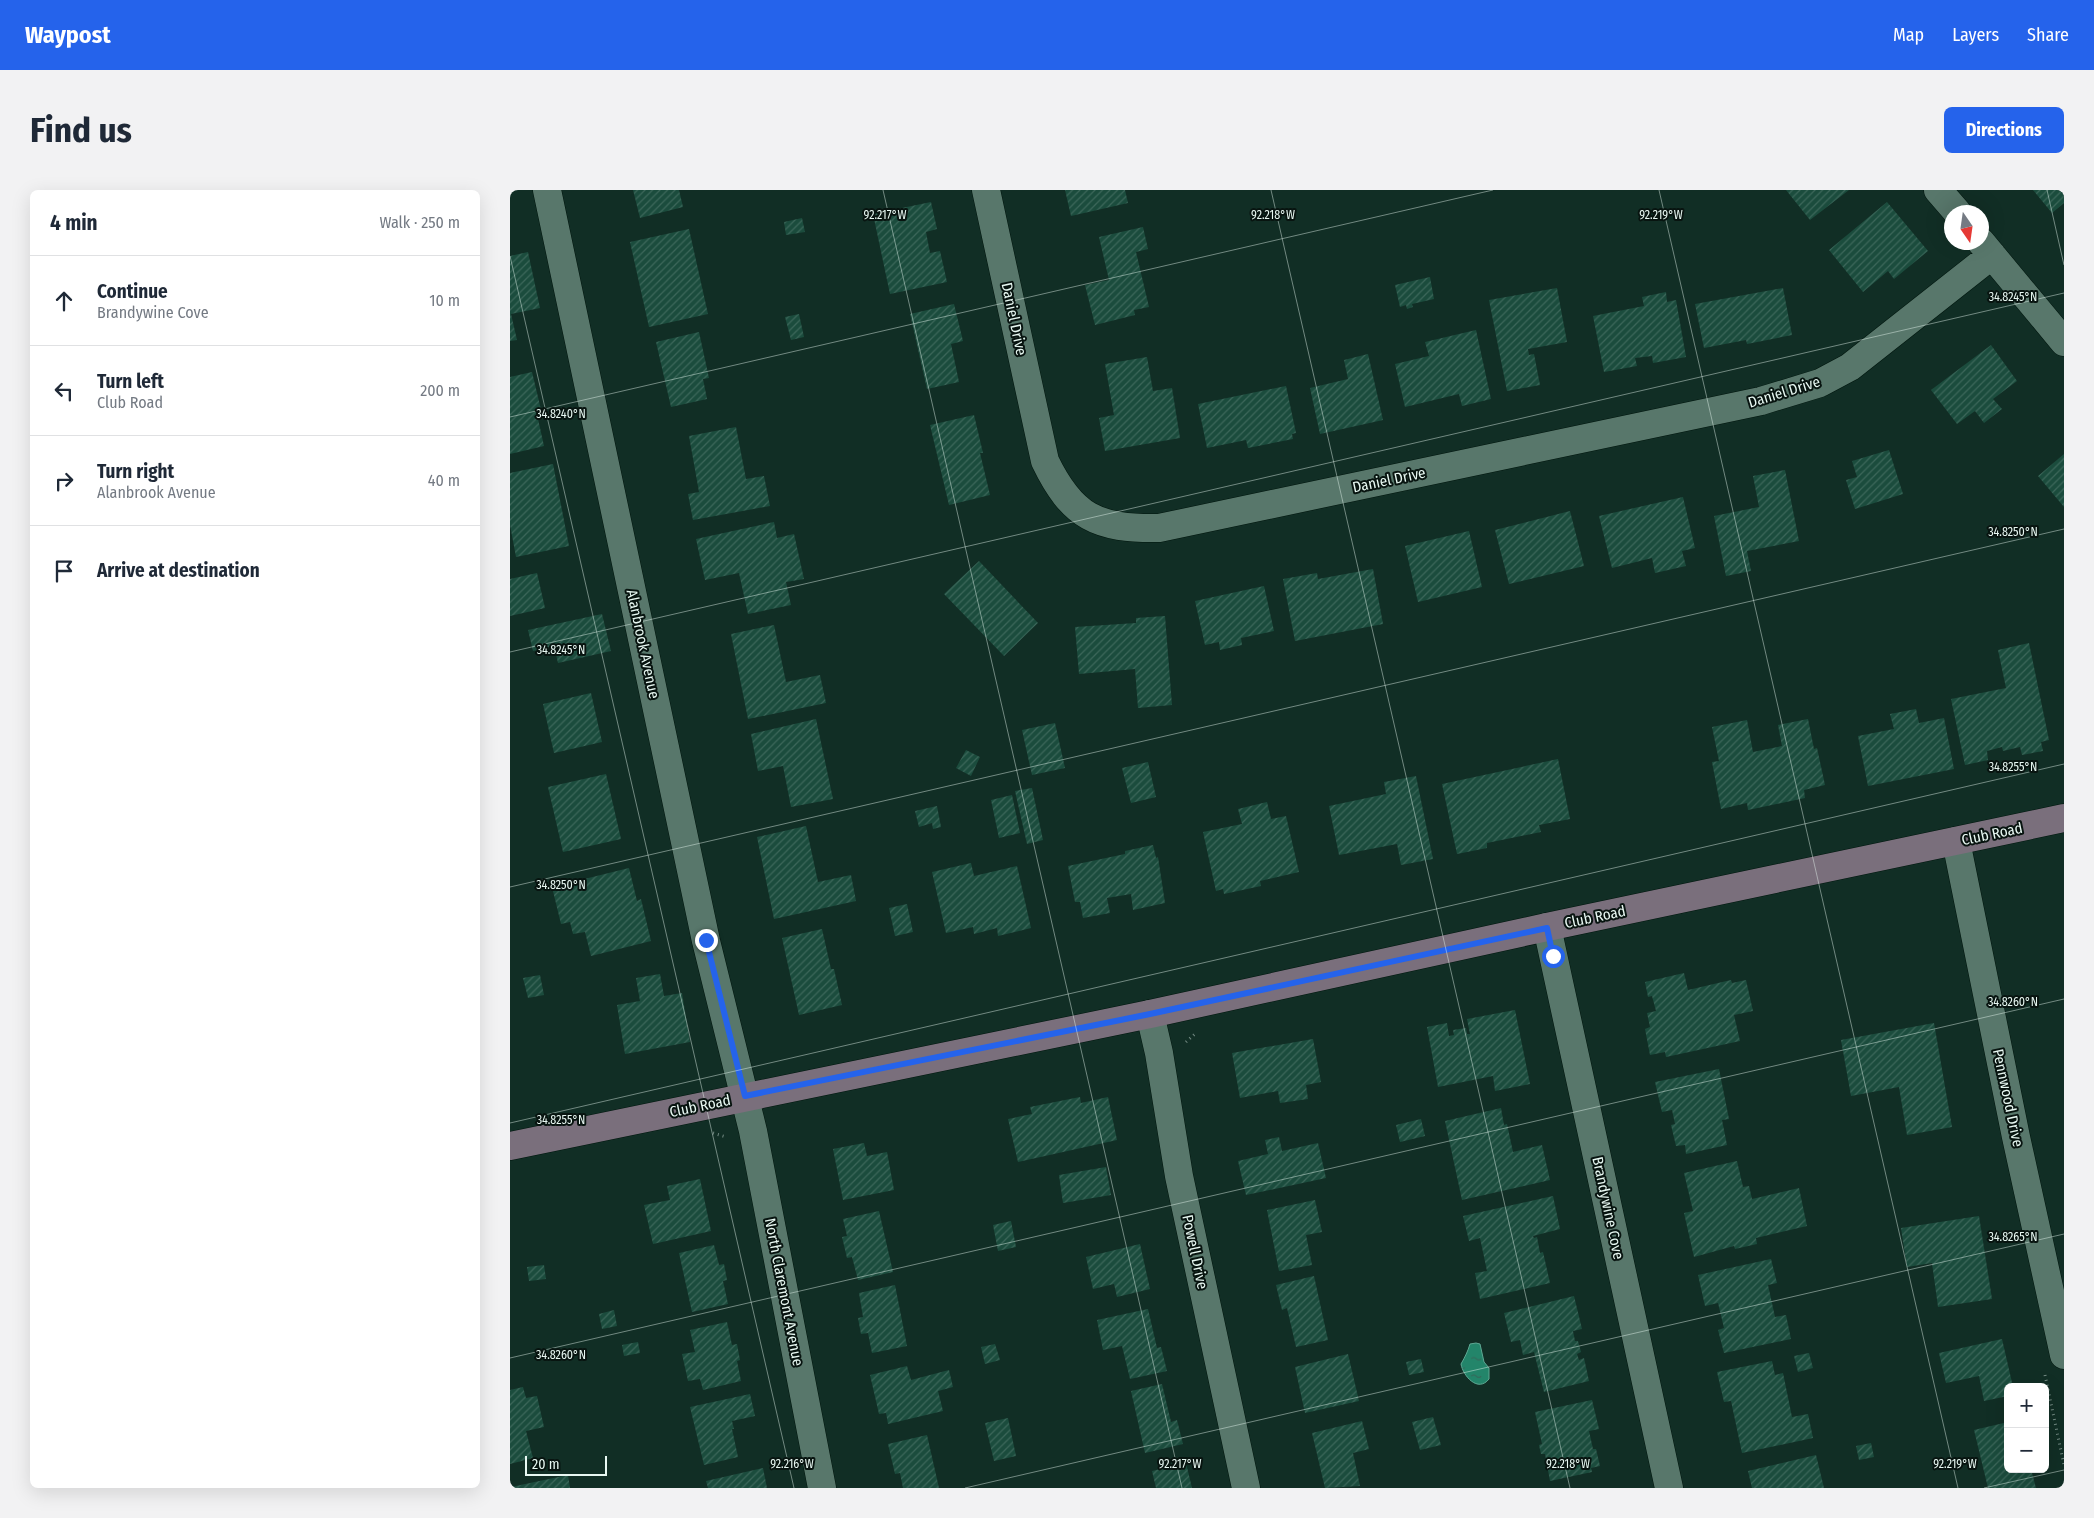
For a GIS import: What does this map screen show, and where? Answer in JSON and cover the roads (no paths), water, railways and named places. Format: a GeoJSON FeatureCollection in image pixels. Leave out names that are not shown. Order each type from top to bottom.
{"type":"FeatureCollection","features":[{"type":"Feature","properties":{"kind":"street","name":"Alanbrook Avenue"},"geometry":{"type":"LineString","coordinates":[[547,190],[706,940],[745,1096]]}},
{"type":"Feature","properties":{"kind":"street","name":"Daniel Drive"},"geometry":{"type":"LineString","coordinates":[[986,190],[1045,461],[1058,487],[1083,514],[1111,524],[1140,528],[1159,528],[1564,444],[1761,401],[1820,383],[1850,367],[1986,250]]}},
{"type":"Feature","properties":{"kind":"street"},"geometry":{"type":"LineString","coordinates":[[1938,190],[1951,205]]}},
{"type":"Feature","properties":{"kind":"street"},"geometry":{"type":"LineString","coordinates":[[1988,250],[2064,342]]}},
{"type":"Feature","properties":{"kind":"street","name":"Club Road"},"geometry":{"type":"LineString","coordinates":[[510,1146],[1150,1014],[2064,818]]}},
{"type":"Feature","properties":{"kind":"street","name":"Pennwood Drive"},"geometry":{"type":"LineString","coordinates":[[1956,841],[2016,1137],[2054,1361]]}},
{"type":"Feature","properties":{"kind":"street","name":"Brandywine Cove"},"geometry":{"type":"LineString","coordinates":[[1547,928],[1669,1488]]}},
{"type":"Feature","properties":{"kind":"street","name":"Powell Drive"},"geometry":{"type":"LineString","coordinates":[[1150,1014],[1159,1053],[1179,1176],[1246,1488]]}},
{"type":"Feature","properties":{"kind":"street","name":"North Claremont Avenue"},"geometry":{"type":"LineString","coordinates":[[745,1096],[822,1488]]}},
{"type":"Feature","properties":{"kind":"water"},"geometry":{"type":"Polygon","coordinates":[[[1470,1344],[1480,1344],[1484,1362],[1489,1368],[1489,1379],[1485,1383],[1480,1384],[1476,1384],[1468,1378],[1461,1364],[1470,1344]]]}}]}
